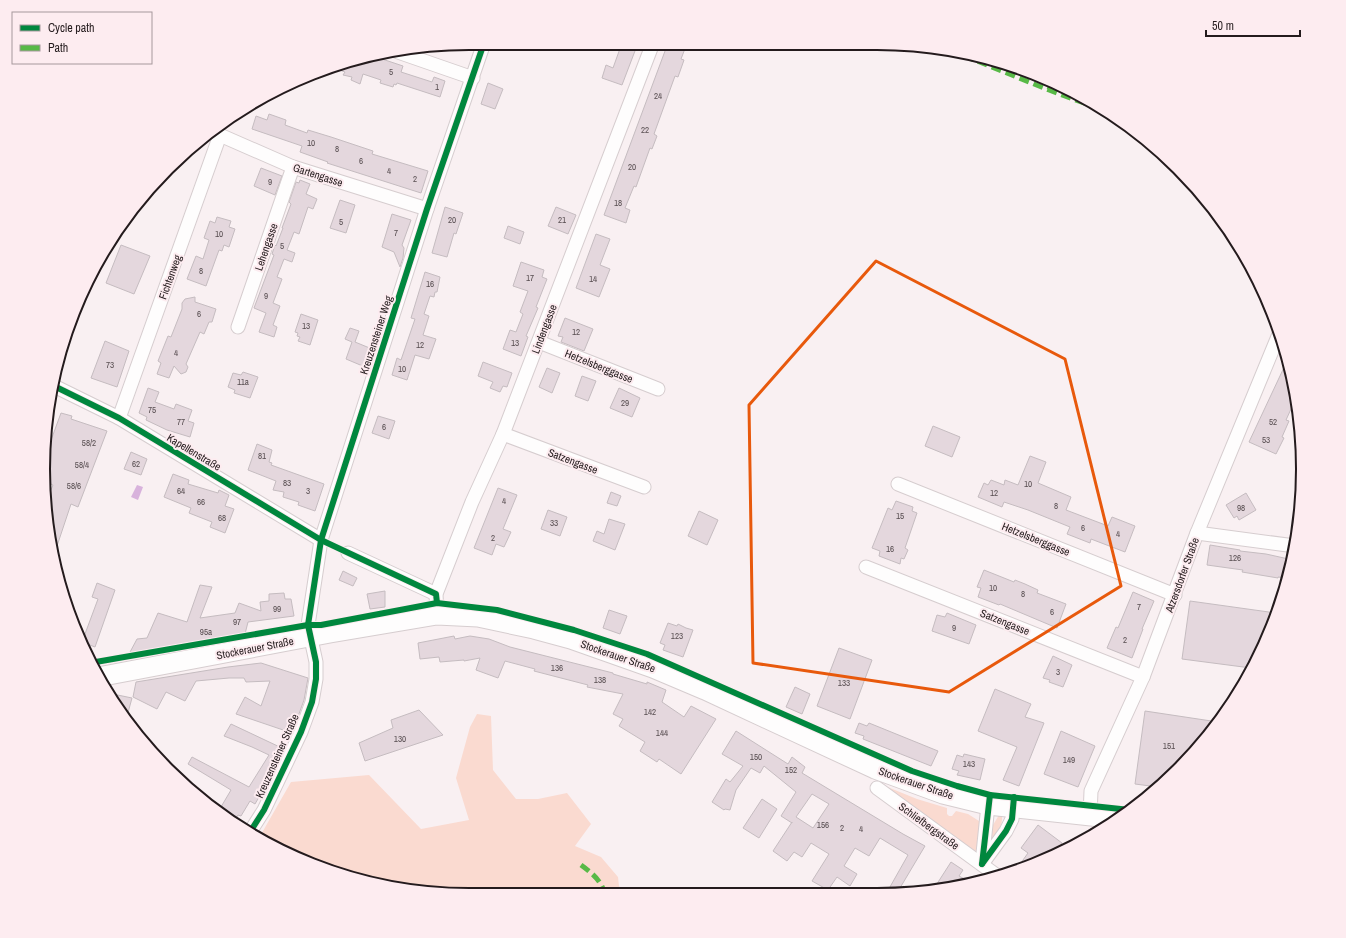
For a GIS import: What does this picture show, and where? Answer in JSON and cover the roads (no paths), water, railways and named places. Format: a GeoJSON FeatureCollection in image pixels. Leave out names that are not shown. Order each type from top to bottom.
{"type":"FeatureCollection","features":[{"type":"Feature","properties":{"kind":"street","name":"Kreuzensteiner Weg"},"geometry":{"type":"LineString","coordinates":[[311,637],[308,625],[321,540],[427,209],[482,50]]}},
{"type":"Feature","properties":{"kind":"street","name":"Lindengasse"},"geometry":{"type":"LineString","coordinates":[[437,615],[436,594],[472,502],[503,434],[540,342],[650,50]]}},
{"type":"Feature","properties":{"kind":"street"},"geometry":{"type":"LineString","coordinates":[[407,55],[473,78]]}},
{"type":"Feature","properties":{"kind":"street","name":"Gartengasse"},"geometry":{"type":"LineString","coordinates":[[218,134],[292,168],[427,209]]}},
{"type":"Feature","properties":{"kind":"street","name":"Fichtenweg"},"geometry":{"type":"LineString","coordinates":[[119,418],[217,135]]}},
{"type":"Feature","properties":{"kind":"street","name":"Lehengasse"},"geometry":{"type":"LineString","coordinates":[[238,327],[292,168]]}},
{"type":"Feature","properties":{"kind":"street","name":"Atzersdorfer Straße"},"geometry":{"type":"LineString","coordinates":[[1090,816],[1091,791],[1143,677],[1197,533],[1276,341]]}},
{"type":"Feature","properties":{"kind":"street","name":"Hetzelsberggasse"},"geometry":{"type":"LineString","coordinates":[[540,342],[658,389]]}},
{"type":"Feature","properties":{"kind":"street","name":"Kapellenstraße"},"geometry":{"type":"LineString","coordinates":[[58,388],[119,418],[321,540]]}},
{"type":"Feature","properties":{"kind":"street","name":"Satzengasse"},"geometry":{"type":"LineString","coordinates":[[503,434],[644,487]]}},
{"type":"Feature","properties":{"kind":"street","name":"Hetzelsberggasse"},"geometry":{"type":"LineString","coordinates":[[898,484],[1175,595]]}},
{"type":"Feature","properties":{"kind":"street"},"geometry":{"type":"LineString","coordinates":[[1197,533],[1289,545]]}},
{"type":"Feature","properties":{"kind":"street"},"geometry":{"type":"LineString","coordinates":[[348,553],[436,594]]}},
{"type":"Feature","properties":{"kind":"street","name":"Satzengasse"},"geometry":{"type":"LineString","coordinates":[[866,567],[1143,677]]}},
{"type":"Feature","properties":{"kind":"street","name":"Stockerauer Straße"},"geometry":{"type":"LineString","coordinates":[[105,676],[437,615],[478,617],[534,629],[610,652],[653,668],[875,769],[944,794],[988,805],[1109,818]]}},
{"type":"Feature","properties":{"kind":"street","name":"Kreuzensteiner Straße"},"geometry":{"type":"LineString","coordinates":[[253,828],[264,810],[301,732],[312,702],[316,678],[316,662],[311,637]]}},
{"type":"Feature","properties":{"kind":"street","name":"Schliefbergstraße"},"geometry":{"type":"LineString","coordinates":[[877,788],[992,872]]}},
{"type":"Feature","properties":{"kind":"street"},"geometry":{"type":"LineString","coordinates":[[982,864],[988,805]]}},
{"type":"Feature","properties":{"kind":"street"},"geometry":{"type":"LineString","coordinates":[[982,864],[1006,831],[1012,819],[1013,807]]}}]}
